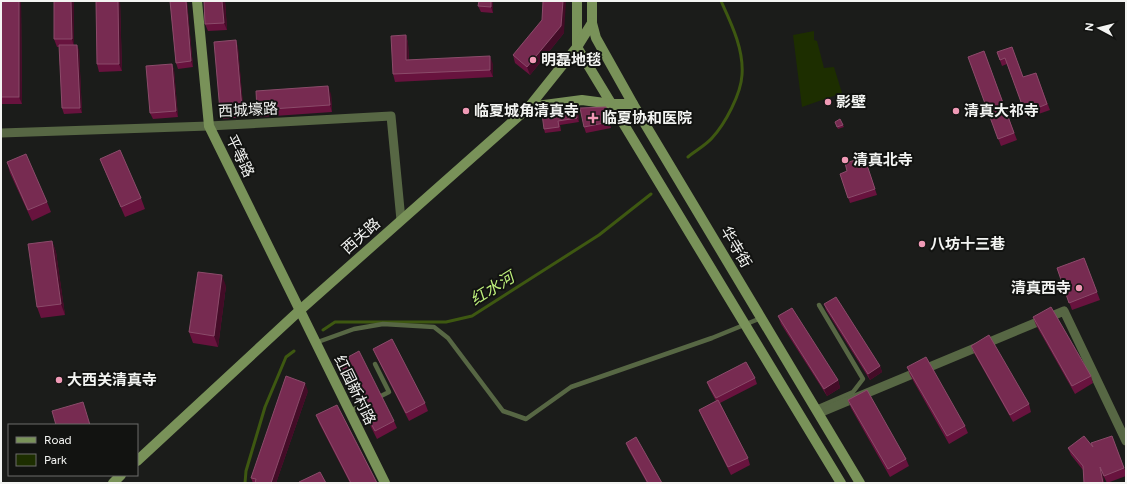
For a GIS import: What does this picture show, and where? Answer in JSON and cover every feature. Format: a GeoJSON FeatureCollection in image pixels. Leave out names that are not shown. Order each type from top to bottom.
{"type":"FeatureCollection","features":[{"type":"Feature","properties":{"kind":"main road","name":"平等路"},"geometry":{"type":"LineString","coordinates":[[197,1],[209,126],[299,311]]}},
{"type":"Feature","properties":{"kind":"main road"},"geometry":{"type":"LineString","coordinates":[[577,1],[577,47],[841,483]]}},
{"type":"Feature","properties":{"kind":"main road"},"geometry":{"type":"LineString","coordinates":[[592,1],[592,22]]}},
{"type":"Feature","properties":{"kind":"main road","name":"西关路"},"geometry":{"type":"LineString","coordinates":[[138,460],[299,311],[529,106],[577,47],[592,22]]}},
{"type":"Feature","properties":{"kind":"main road","name":"华寺街"},"geometry":{"type":"LineString","coordinates":[[592,22],[596,38],[633,104],[818,410],[860,483]]}},
{"type":"Feature","properties":{"kind":"main road"},"geometry":{"type":"LineString","coordinates":[[529,106],[582,100],[612,104],[633,104]]}},
{"type":"Feature","properties":{"kind":"main road","name":"红园新村路"},"geometry":{"type":"LineString","coordinates":[[299,311],[384,483]]}},
{"type":"Feature","properties":{"kind":"street","name":"西城壕路"},"geometry":{"type":"LineString","coordinates":[[1,133],[209,126],[391,116],[401,220]]}},
{"type":"Feature","properties":{"kind":"street"},"geometry":{"type":"LineString","coordinates":[[818,410],[1064,311],[1126,441]]}},
{"type":"Feature","properties":{"kind":"lane"},"geometry":{"type":"LineString","coordinates":[[818,410],[853,392],[863,379],[819,305]]}},
{"type":"Feature","properties":{"kind":"lane"},"geometry":{"type":"LineString","coordinates":[[315,343],[354,329],[383,324],[434,327],[448,338],[503,411],[526,419],[571,387],[712,338],[761,318]]}},
{"type":"Feature","properties":{"kind":"lane"},"geometry":{"type":"LineString","coordinates":[[374,364],[389,392],[381,396]]}},
{"type":"Feature","properties":{"kind":"lane"},"geometry":{"type":"LineString","coordinates":[[349,411],[361,406]]}},
{"type":"Feature","properties":{"kind":"green space"},"geometry":{"type":"Polygon","coordinates":[[[814,31],[814,40],[817,41],[824,68],[834,67],[842,93],[802,107],[793,35],[814,31]]]}},
{"type":"Feature","properties":{"kind":"building"},"geometry":{"type":"Polygon","coordinates":[[[1,1],[19,1],[19,97],[1,97],[1,1]]]}},
{"type":"Feature","properties":{"kind":"building"},"geometry":{"type":"Polygon","coordinates":[[[54,1],[71,1],[72,39],[54,39],[54,1]]]}},
{"type":"Feature","properties":{"kind":"building"},"geometry":{"type":"Polygon","coordinates":[[[96,1],[118,1],[119,64],[97,64],[96,1]]]}},
{"type":"Feature","properties":{"kind":"building"},"geometry":{"type":"Polygon","coordinates":[[[170,1],[186,1],[191,61],[176,63],[170,1]]]}},
{"type":"Feature","properties":{"kind":"building"},"geometry":{"type":"Polygon","coordinates":[[[204,1],[222,1],[224,23],[205,24],[204,1]]]}},
{"type":"Feature","properties":{"kind":"building"},"geometry":{"type":"Polygon","coordinates":[[[479,1],[491,1],[491,7],[478,6],[479,1]]]}},
{"type":"Feature","properties":{"kind":"building"},"geometry":{"type":"Polygon","coordinates":[[[543,1],[563,1],[561,26],[527,67],[513,55],[542,20],[543,1]]]}},
{"type":"Feature","properties":{"kind":"building"},"geometry":{"type":"Polygon","coordinates":[[[406,35],[406,60],[490,56],[490,70],[393,74],[391,36],[406,35]]]}},
{"type":"Feature","properties":{"kind":"building"},"geometry":{"type":"Polygon","coordinates":[[[236,40],[242,109],[220,111],[214,42],[236,40]]]}},
{"type":"Feature","properties":{"kind":"building"},"geometry":{"type":"Polygon","coordinates":[[[59,45],[77,45],[80,108],[62,108],[59,45]]]}},
{"type":"Feature","properties":{"kind":"building"},"geometry":{"type":"Polygon","coordinates":[[[1012,47],[1023,77],[1036,73],[1047,104],[1025,113],[1005,58],[1000,60],[997,52],[1012,47]]]}},
{"type":"Feature","properties":{"kind":"building"},"geometry":{"type":"Polygon","coordinates":[[[984,51],[1014,133],[998,139],[968,57],[984,51]]]}},
{"type":"Feature","properties":{"kind":"building"},"geometry":{"type":"Polygon","coordinates":[[[172,64],[176,111],[150,113],[146,66],[172,64]]]}},
{"type":"Feature","properties":{"kind":"building"},"geometry":{"type":"Polygon","coordinates":[[[328,86],[330,105],[257,110],[256,91],[328,86]]]}},
{"type":"Feature","properties":{"kind":"building"},"geometry":{"type":"Polygon","coordinates":[[[606,107],[609,122],[584,127],[580,108],[606,107]]]}},
{"type":"Feature","properties":{"kind":"building"},"geometry":{"type":"Polygon","coordinates":[[[576,110],[577,118],[558,121],[559,127],[544,129],[542,114],[576,110]]]}},
{"type":"Feature","properties":{"kind":"building"},"geometry":{"type":"Polygon","coordinates":[[[840,119],[843,125],[837,127],[835,122],[840,119]]]}},
{"type":"Feature","properties":{"kind":"building"},"geometry":{"type":"Polygon","coordinates":[[[120,150],[141,198],[121,207],[100,159],[120,150]]]}},
{"type":"Feature","properties":{"kind":"building"},"geometry":{"type":"Polygon","coordinates":[[[26,154],[47,202],[28,210],[7,162],[26,154]]]}},
{"type":"Feature","properties":{"kind":"building"},"geometry":{"type":"Polygon","coordinates":[[[859,159],[861,167],[867,165],[875,189],[848,198],[840,174],[847,171],[845,163],[859,159]]]}},
{"type":"Feature","properties":{"kind":"building"},"geometry":{"type":"Polygon","coordinates":[[[52,241],[61,304],[37,307],[28,244],[52,241]]]}},
{"type":"Feature","properties":{"kind":"building","name":"清真西寺"},"geometry":{"type":"Polygon","coordinates":[[[1084,258],[1097,292],[1069,303],[1057,268],[1084,258]]]}},
{"type":"Feature","properties":{"kind":"building"},"geometry":{"type":"Polygon","coordinates":[[[198,272],[222,275],[214,336],[189,332],[198,272]]]}},
{"type":"Feature","properties":{"kind":"building"},"geometry":{"type":"Polygon","coordinates":[[[836,297],[880,366],[868,374],[824,304],[836,297]]]}},
{"type":"Feature","properties":{"kind":"building"},"geometry":{"type":"Polygon","coordinates":[[[1051,307],[1091,376],[1072,386],[1033,317],[1051,307]]]}},
{"type":"Feature","properties":{"kind":"building"},"geometry":{"type":"Polygon","coordinates":[[[792,308],[838,380],[824,389],[778,316],[792,308]]]}},
{"type":"Feature","properties":{"kind":"building"},"geometry":{"type":"Polygon","coordinates":[[[989,335],[1029,404],[1010,415],[971,346],[989,335]]]}},
{"type":"Feature","properties":{"kind":"building"},"geometry":{"type":"Polygon","coordinates":[[[392,339],[425,403],[406,413],[373,349],[392,339]]]}},
{"type":"Feature","properties":{"kind":"building"},"geometry":{"type":"Polygon","coordinates":[[[359,351],[394,421],[375,431],[339,362],[359,351]]]}},
{"type":"Feature","properties":{"kind":"building"},"geometry":{"type":"Polygon","coordinates":[[[926,357],[965,426],[947,436],[907,367],[926,357]]]}},
{"type":"Feature","properties":{"kind":"building"},"geometry":{"type":"Polygon","coordinates":[[[746,362],[755,378],[716,398],[707,382],[746,362]]]}},
{"type":"Feature","properties":{"kind":"building"},"geometry":{"type":"Polygon","coordinates":[[[286,376],[305,383],[271,483],[255,483],[256,479],[251,478],[286,376]]]}},
{"type":"Feature","properties":{"kind":"building"},"geometry":{"type":"Polygon","coordinates":[[[867,390],[906,459],[888,469],[848,400],[867,390]]]}},
{"type":"Feature","properties":{"kind":"building"},"geometry":{"type":"Polygon","coordinates":[[[718,400],[748,458],[728,467],[699,410],[718,400]]]}},
{"type":"Feature","properties":{"kind":"building"},"geometry":{"type":"Polygon","coordinates":[[[83,402],[90,424],[56,424],[52,411],[83,402]]]}},
{"type":"Feature","properties":{"kind":"building"},"geometry":{"type":"Polygon","coordinates":[[[337,405],[377,483],[351,483],[316,415],[337,405]]]}},
{"type":"Feature","properties":{"kind":"building"},"geometry":{"type":"Polygon","coordinates":[[[1084,436],[1093,447],[1091,443],[1112,436],[1124,468],[1104,476],[1100,467],[1103,483],[1084,483],[1083,466],[1068,448],[1084,436]]]}},
{"type":"Feature","properties":{"kind":"building"},"geometry":{"type":"Polygon","coordinates":[[[636,437],[662,483],[648,483],[626,443],[636,437]]]}},
{"type":"Feature","properties":{"kind":"building"},"geometry":{"type":"Polygon","coordinates":[[[320,472],[326,483],[299,483],[299,482],[320,472]]]}},
{"type":"Feature","properties":{"kind":"waterway","name":"红水河"},"geometry":{"type":"LineString","coordinates":[[688,157],[707,143],[717,132],[732,108],[741,83],[742,65],[739,46],[733,27],[721,1]]}},
{"type":"Feature","properties":{"kind":"waterway","name":"红水河"},"geometry":{"type":"LineString","coordinates":[[323,330],[335,322],[446,322],[472,316],[599,235],[651,194]]}},
{"type":"Feature","properties":{"kind":"waterway","name":"红水河"},"geometry":{"type":"LineString","coordinates":[[245,483],[246,471],[265,407],[286,357],[294,351]]}},
{"type":"Feature","properties":{"kind":"place","name":"明磊地毯"},"geometry":{"type":"Point","coordinates":[533,60]}},
{"type":"Feature","properties":{"kind":"place","name":"影壁"},"geometry":{"type":"Point","coordinates":[828,102]}},
{"type":"Feature","properties":{"kind":"place","name":"临夏城角清真寺"},"geometry":{"type":"Point","coordinates":[466,111]}},
{"type":"Feature","properties":{"kind":"place","name":"清真大祁寺"},"geometry":{"type":"Point","coordinates":[956,111]}},
{"type":"Feature","properties":{"kind":"place","name":"临夏协和医院"},"geometry":{"type":"Point","coordinates":[593,118]}},
{"type":"Feature","properties":{"kind":"place","name":"清真北寺"},"geometry":{"type":"Point","coordinates":[845,160]}},
{"type":"Feature","properties":{"kind":"place","name":"八坊十三巷"},"geometry":{"type":"Point","coordinates":[922,244]}},
{"type":"Feature","properties":{"kind":"place","name":"清真西寺"},"geometry":{"type":"Point","coordinates":[1079,288]}},
{"type":"Feature","properties":{"kind":"place","name":"大西关清真寺"},"geometry":{"type":"Point","coordinates":[59,380]}}]}
